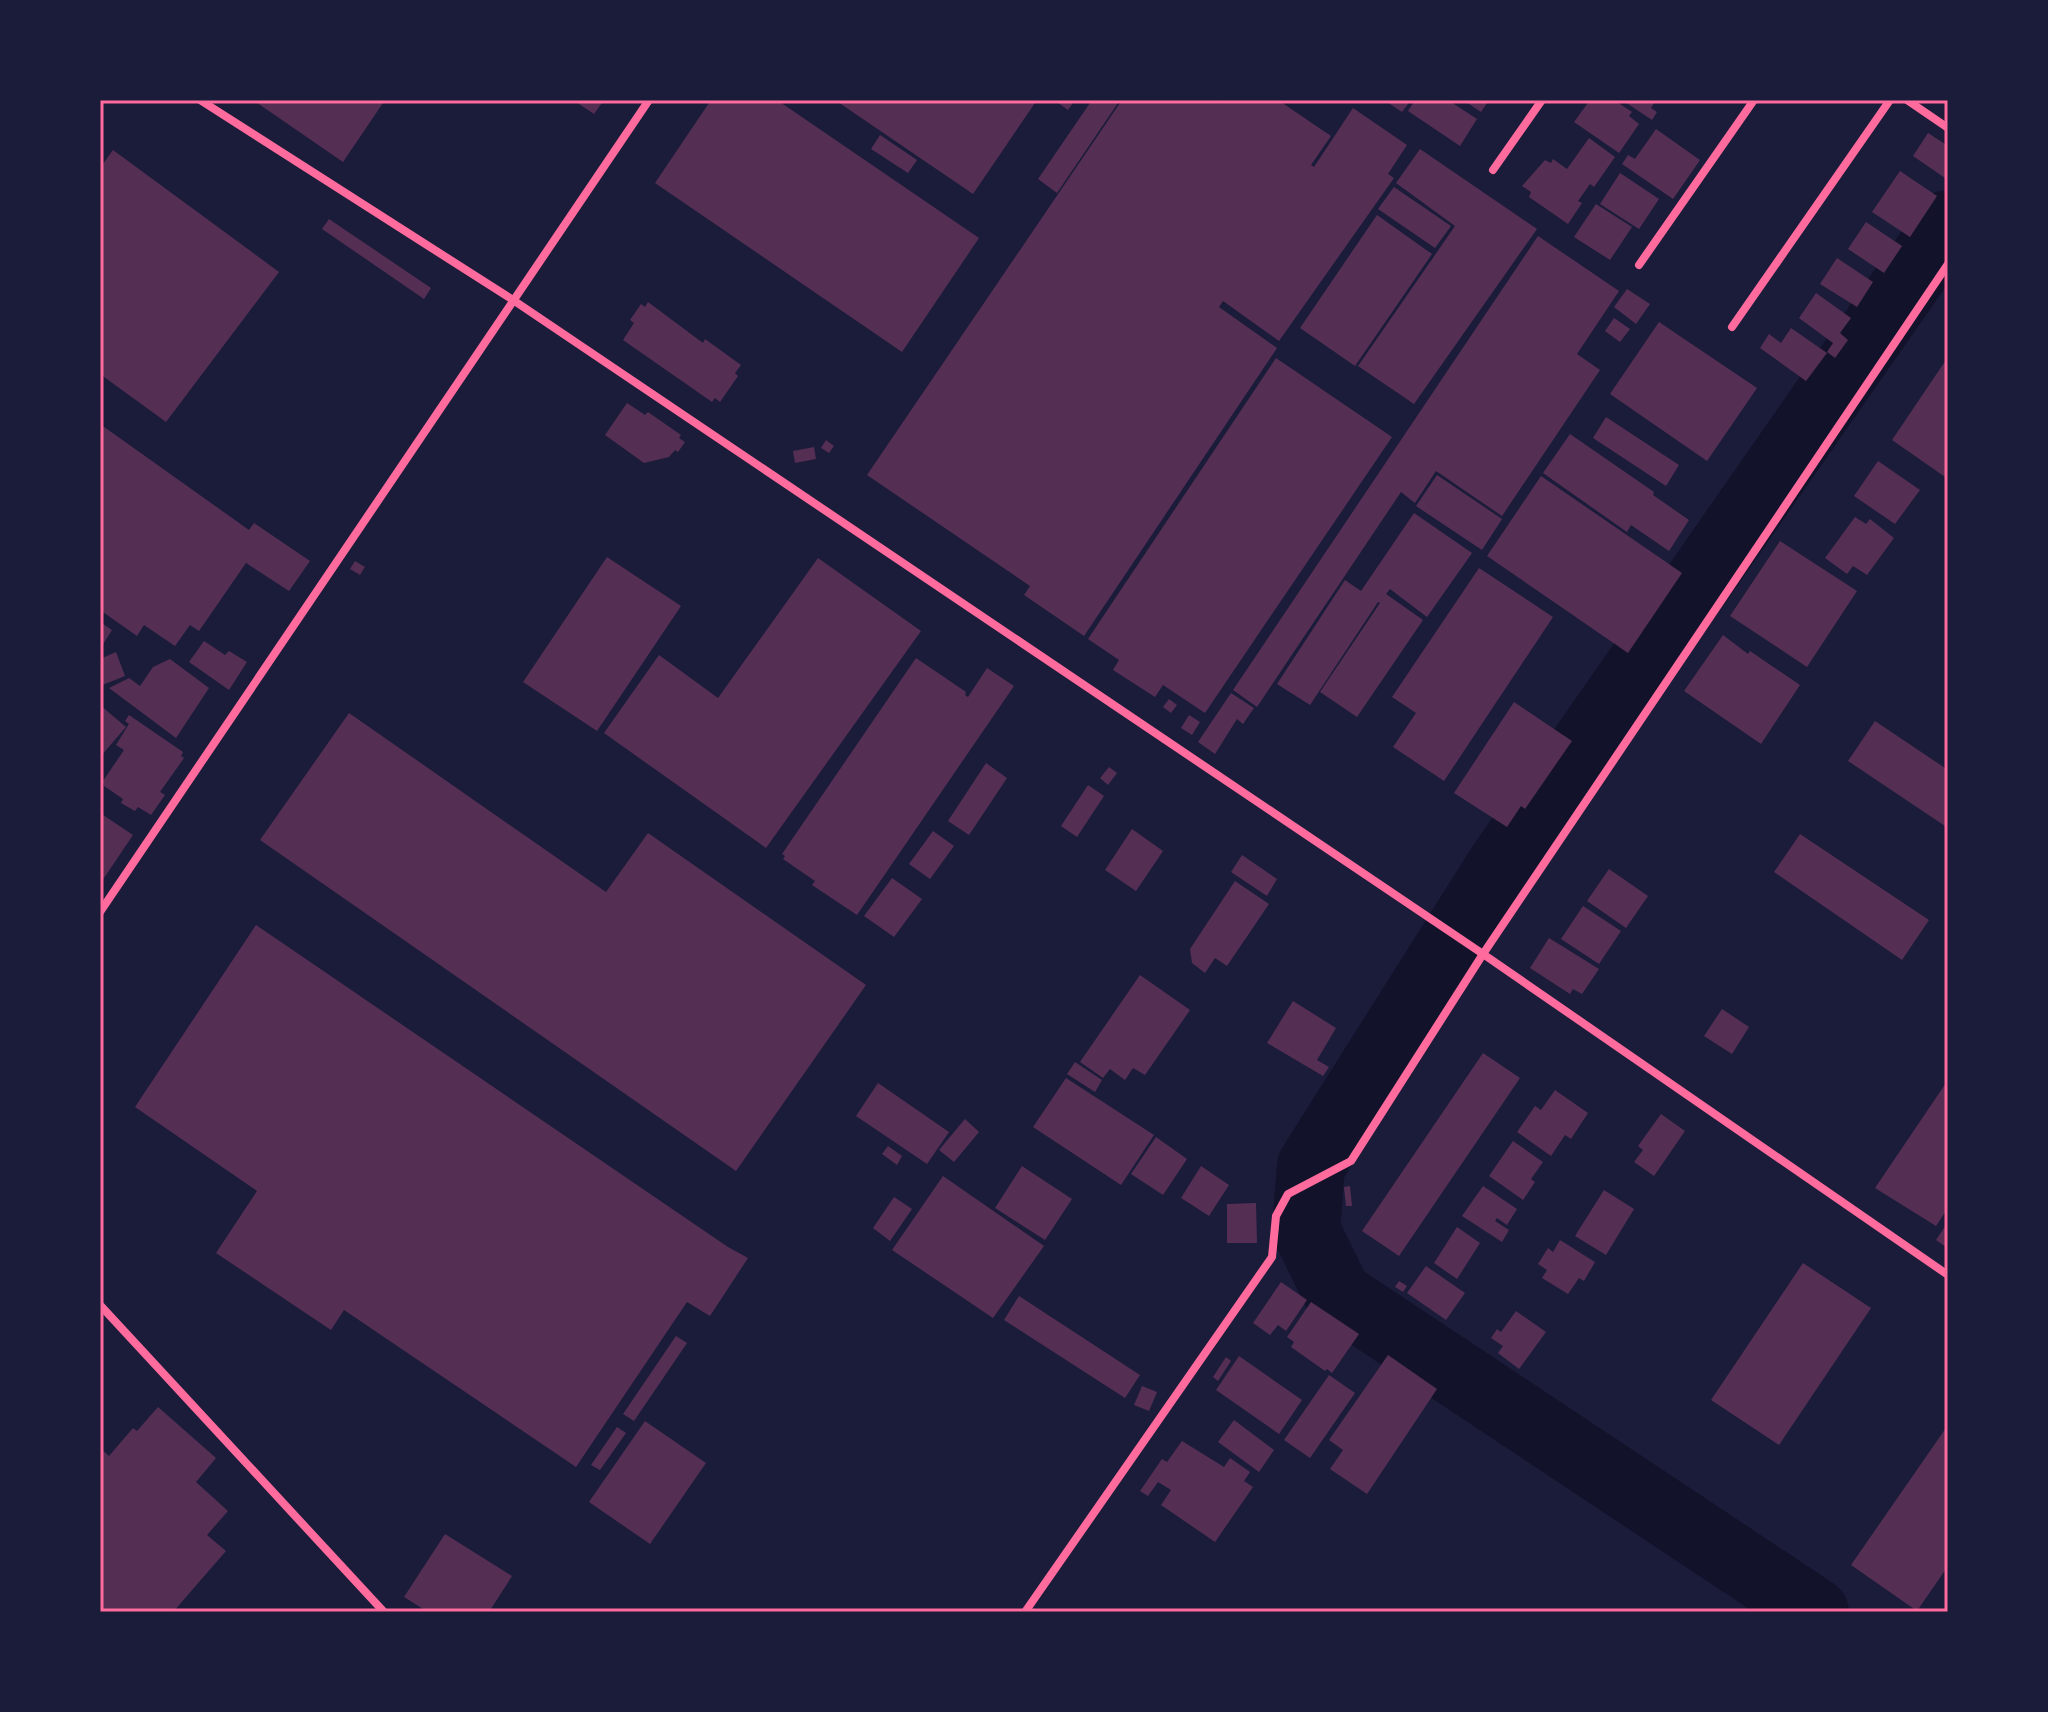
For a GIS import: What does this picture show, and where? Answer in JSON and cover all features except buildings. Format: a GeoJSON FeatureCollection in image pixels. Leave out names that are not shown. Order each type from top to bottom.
{"type":"FeatureCollection","features":[{"type":"Feature","properties":{"kind":"street"},"geometry":{"type":"LineString","coordinates":[[200,100],[513,300],[1483,954],[1948,1275]]}},
{"type":"Feature","properties":{"kind":"street"},"geometry":{"type":"LineString","coordinates":[[100,912],[649,100]]}},
{"type":"Feature","properties":{"kind":"street"},"geometry":{"type":"LineString","coordinates":[[1493,170],[1542,100]]}},
{"type":"Feature","properties":{"kind":"street"},"geometry":{"type":"LineString","coordinates":[[1639,265],[1754,100]]}},
{"type":"Feature","properties":{"kind":"street"},"geometry":{"type":"LineString","coordinates":[[1732,327],[1890,100]]}},
{"type":"Feature","properties":{"kind":"street"},"geometry":{"type":"LineString","coordinates":[[1907,100],[1948,128]]}},
{"type":"Feature","properties":{"kind":"street"},"geometry":{"type":"LineString","coordinates":[[1025,1612],[1272,1257],[1276,1216],[1288,1194],[1351,1161],[1483,954],[1948,264]]}},
{"type":"Feature","properties":{"kind":"street"},"geometry":{"type":"LineString","coordinates":[[100,1305],[384,1612]]}},
{"type":"Feature","properties":{"kind":"waterway"},"geometry":{"type":"LineString","coordinates":[[1815,1612],[1338,1295],[1306,1230],[1311,1166],[1501,865],[1948,224]]}}]}
